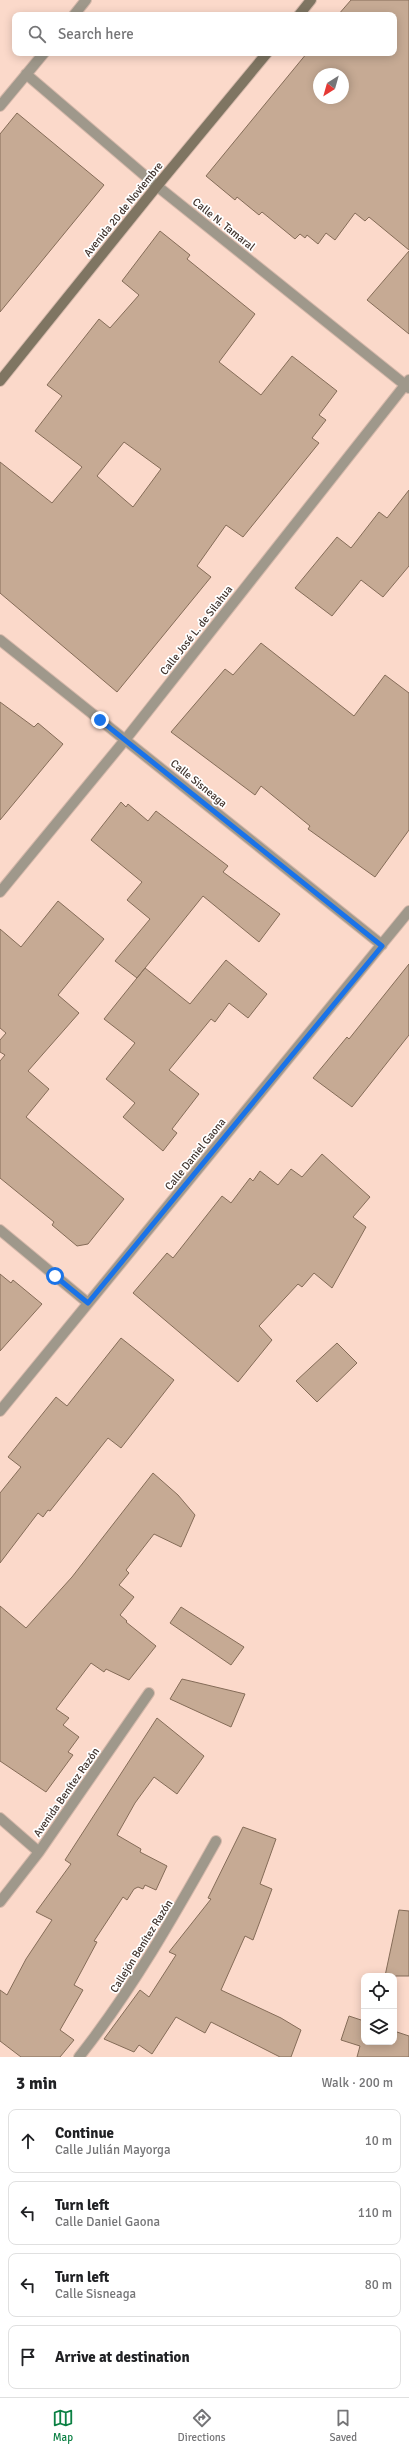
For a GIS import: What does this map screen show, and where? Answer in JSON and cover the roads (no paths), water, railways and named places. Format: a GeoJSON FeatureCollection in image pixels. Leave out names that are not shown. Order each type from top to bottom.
{"type":"FeatureCollection","features":[{"type":"Feature","properties":{"kind":"street"},"geometry":{"type":"LineString","coordinates":[[76,12],[86,0]]}},
{"type":"Feature","properties":{"kind":"street"},"geometry":{"type":"LineString","coordinates":[[301,12],[311,0]]}},
{"type":"Feature","properties":{"kind":"street"},"geometry":{"type":"LineString","coordinates":[[0,106],[41,56]]}},
{"type":"Feature","properties":{"kind":"street","name":"Avenida 20 de Noviembre"},"geometry":{"type":"LineString","coordinates":[[0,381],[157,186],[265,56]]}},
{"type":"Feature","properties":{"kind":"street","name":"Calle N. Tamaral"},"geometry":{"type":"LineString","coordinates":[[26,74],[157,186],[408,384]]}},
{"type":"Feature","properties":{"kind":"street","name":"Calle José L. de Silahua"},"geometry":{"type":"LineString","coordinates":[[0,892],[125,740],[408,384]]}},
{"type":"Feature","properties":{"kind":"street","name":"Calle Sisneaga"},"geometry":{"type":"LineString","coordinates":[[0,640],[382,946]]}},
{"type":"Feature","properties":{"kind":"street","name":"Calle Daniel Gaona"},"geometry":{"type":"LineString","coordinates":[[0,1411],[382,946],[409,911]]}},
{"type":"Feature","properties":{"kind":"street"},"geometry":{"type":"LineString","coordinates":[[0,1230],[88,1303]]}},
{"type":"Feature","properties":{"kind":"street","name":"Avenida Benítez Razón"},"geometry":{"type":"LineString","coordinates":[[0,1902],[39,1852],[149,1693]]}},
{"type":"Feature","properties":{"kind":"street"},"geometry":{"type":"LineString","coordinates":[[0,1818],[39,1852]]}},
{"type":"Feature","properties":{"kind":"street","name":"Callejón Benítez Razón"},"geometry":{"type":"LineString","coordinates":[[79,2057],[114,2012],[178,1909],[216,1841]]}}]}
